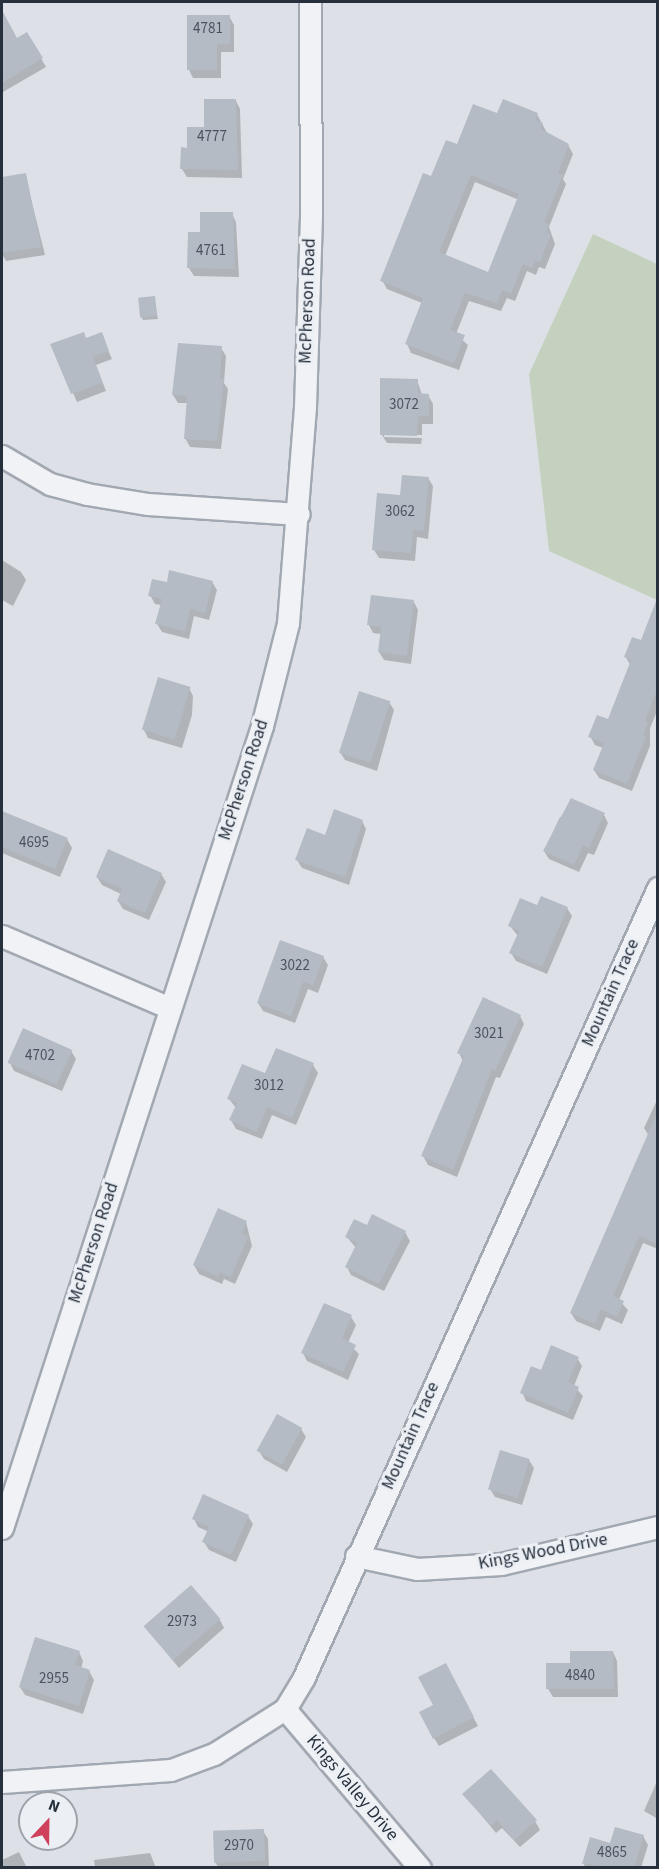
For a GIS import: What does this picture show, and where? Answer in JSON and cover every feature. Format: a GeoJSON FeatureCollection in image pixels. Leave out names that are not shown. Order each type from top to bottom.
{"type":"FeatureCollection","features":[{"type":"Feature","properties":{"kind":"street","name":"McPherson Road"},"geometry":{"type":"LineString","coordinates":[[2,1528],[277,673],[288,623],[299,514],[311,216],[310,2]]}},
{"type":"Feature","properties":{"kind":"street"},"geometry":{"type":"LineString","coordinates":[[2,456],[42,480],[87,494],[148,504],[299,514]]}},
{"type":"Feature","properties":{"kind":"street","name":"Mountain Trace"},"geometry":{"type":"LineString","coordinates":[[2,1782],[171,1770],[222,1749],[285,1709],[304,1677],[356,1556],[657,892]]}},
{"type":"Feature","properties":{"kind":"street"},"geometry":{"type":"LineString","coordinates":[[2,936],[170,1008]]}},
{"type":"Feature","properties":{"kind":"street","name":"Kings Wood Drive"},"geometry":{"type":"LineString","coordinates":[[356,1556],[417,1569],[501,1564],[657,1527]]}},
{"type":"Feature","properties":{"kind":"street","name":"Kings Valley Drive"},"geometry":{"type":"LineString","coordinates":[[285,1709],[420,1868]]}},
{"type":"Feature","properties":{"kind":"green space"},"geometry":{"type":"Polygon","coordinates":[[[593,234],[657,264],[657,600],[549,551],[529,374],[593,234]]]}},
{"type":"Feature","properties":{"kind":"building"},"geometry":{"type":"Polygon","coordinates":[[[2,10],[17,38],[27,32],[43,58],[2,83],[2,10]]]}},
{"type":"Feature","properties":{"kind":"building"},"geometry":{"type":"Polygon","coordinates":[[[187,15],[230,15],[230,44],[217,44],[217,70],[187,70],[187,15]]]}},
{"type":"Feature","properties":{"kind":"building"},"geometry":{"type":"Polygon","coordinates":[[[204,99],[236,99],[238,170],[180,169],[181,147],[187,148],[187,127],[204,127],[204,99]]]}},
{"type":"Feature","properties":{"kind":"building"},"geometry":{"type":"Polygon","coordinates":[[[503,99],[538,113],[535,120],[543,123],[541,129],[569,144],[558,173],[563,175],[544,222],[549,224],[546,232],[551,234],[540,262],[535,260],[532,268],[523,264],[511,294],[502,290],[497,303],[465,293],[450,330],[465,335],[454,363],[405,344],[423,298],[380,281],[423,173],[431,176],[446,140],[457,144],[473,104],[497,113],[503,99]],[[471,175],[439,252],[488,272],[519,194],[471,175]]]}},
{"type":"Feature","properties":{"kind":"building"},"geometry":{"type":"Polygon","coordinates":[[[26,173],[41,247],[2,253],[2,177],[26,173]]]}},
{"type":"Feature","properties":{"kind":"building"},"geometry":{"type":"Polygon","coordinates":[[[200,212],[233,212],[235,269],[187,268],[188,232],[200,232],[200,212]]]}},
{"type":"Feature","properties":{"kind":"building"},"geometry":{"type":"Polygon","coordinates":[[[155,296],[157,316],[140,318],[138,298],[155,296]]]}},
{"type":"Feature","properties":{"kind":"building"},"geometry":{"type":"Polygon","coordinates":[[[84,332],[86,338],[102,332],[109,351],[93,356],[102,383],[71,394],[50,344],[84,332]]]}},
{"type":"Feature","properties":{"kind":"building"},"geometry":{"type":"Polygon","coordinates":[[[178,343],[222,346],[220,379],[224,379],[217,441],[184,439],[187,396],[172,395],[178,343]]]}},
{"type":"Feature","properties":{"kind":"building"},"geometry":{"type":"Polygon","coordinates":[[[380,378],[418,379],[418,393],[429,394],[429,416],[418,416],[417,436],[380,435],[380,378]]]}},
{"type":"Feature","properties":{"kind":"building"},"geometry":{"type":"Polygon","coordinates":[[[402,475],[429,477],[424,531],[413,530],[411,553],[372,550],[377,493],[400,495],[402,475]]]}},
{"type":"Feature","properties":{"kind":"building"},"geometry":{"type":"Polygon","coordinates":[[[169,570],[213,581],[205,613],[190,609],[185,631],[155,624],[162,599],[148,596],[152,579],[167,582],[169,570]]]}},
{"type":"Feature","properties":{"kind":"building"},"geometry":{"type":"Polygon","coordinates":[[[371,595],[414,600],[407,656],[378,652],[381,627],[367,625],[371,595]]]}},
{"type":"Feature","properties":{"kind":"building"},"geometry":{"type":"Polygon","coordinates":[[[656,601],[657,690],[645,721],[648,722],[643,735],[646,736],[627,784],[593,770],[604,743],[588,737],[597,715],[608,719],[631,660],[624,657],[632,637],[641,640],[656,601]]]}},
{"type":"Feature","properties":{"kind":"building"},"geometry":{"type":"Polygon","coordinates":[[[158,677],[191,687],[174,740],[142,730],[158,677]]]}},
{"type":"Feature","properties":{"kind":"building"},"geometry":{"type":"Polygon","coordinates":[[[359,691],[390,701],[370,763],[339,753],[359,691]]]}},
{"type":"Feature","properties":{"kind":"building"},"geometry":{"type":"Polygon","coordinates":[[[571,798],[605,813],[589,848],[583,845],[574,865],[543,851],[571,798]]]}},
{"type":"Feature","properties":{"kind":"building"},"geometry":{"type":"Polygon","coordinates":[[[334,809],[363,820],[345,877],[295,860],[307,828],[325,835],[334,809]]]}},
{"type":"Feature","properties":{"kind":"building"},"geometry":{"type":"Polygon","coordinates":[[[2,811],[68,838],[55,869],[2,847],[2,811]]]}},
{"type":"Feature","properties":{"kind":"building"},"geometry":{"type":"Polygon","coordinates":[[[108,849],[162,873],[145,913],[117,901],[122,889],[96,877],[108,849]]]}},
{"type":"Feature","properties":{"kind":"building"},"geometry":{"type":"Polygon","coordinates":[[[541,896],[568,907],[542,967],[509,953],[519,931],[508,926],[520,898],[537,905],[541,896]]]}},
{"type":"Feature","properties":{"kind":"building"},"geometry":{"type":"Polygon","coordinates":[[[280,940],[324,956],[313,985],[303,982],[291,1016],[257,1003],[280,940]]]}},
{"type":"Feature","properties":{"kind":"building"},"geometry":{"type":"Polygon","coordinates":[[[483,997],[521,1015],[495,1071],[492,1069],[453,1170],[421,1156],[464,1056],[457,1053],[483,997]]]}},
{"type":"Feature","properties":{"kind":"building"},"geometry":{"type":"Polygon","coordinates":[[[23,1028],[72,1050],[57,1085],[8,1063],[23,1028]]]}},
{"type":"Feature","properties":{"kind":"building"},"geometry":{"type":"Polygon","coordinates":[[[276,1048],[314,1063],[292,1118],[267,1107],[257,1132],[229,1120],[237,1103],[227,1099],[242,1064],[265,1073],[276,1048]]]}},
{"type":"Feature","properties":{"kind":"building"},"geometry":{"type":"Polygon","coordinates":[[[657,1113],[657,1244],[639,1236],[613,1296],[624,1301],[617,1317],[601,1309],[595,1324],[570,1313],[657,1113]]]}},
{"type":"Feature","properties":{"kind":"building"},"geometry":{"type":"Polygon","coordinates":[[[218,1208],[247,1221],[242,1233],[248,1237],[231,1277],[220,1272],[218,1277],[193,1265],[218,1208]]]}},
{"type":"Feature","properties":{"kind":"building"},"geometry":{"type":"Polygon","coordinates":[[[372,1214],[406,1231],[379,1284],[345,1267],[357,1243],[345,1237],[354,1219],[367,1225],[372,1214]]]}},
{"type":"Feature","properties":{"kind":"building"},"geometry":{"type":"Polygon","coordinates":[[[324,1303],[352,1315],[342,1338],[356,1345],[343,1372],[301,1353],[324,1303]]]}},
{"type":"Feature","properties":{"kind":"building"},"geometry":{"type":"Polygon","coordinates":[[[551,1345],[579,1357],[568,1382],[579,1387],[568,1413],[520,1393],[531,1366],[541,1370],[551,1345]]]}},
{"type":"Feature","properties":{"kind":"building"},"geometry":{"type":"Polygon","coordinates":[[[277,1414],[302,1428],[282,1465],[257,1451],[277,1414]]]}},
{"type":"Feature","properties":{"kind":"building"},"geometry":{"type":"Polygon","coordinates":[[[500,1450],[530,1459],[518,1498],[488,1489],[500,1450]]]}},
{"type":"Feature","properties":{"kind":"building"},"geometry":{"type":"Polygon","coordinates":[[[203,1494],[249,1515],[231,1555],[202,1542],[209,1527],[192,1519],[203,1494]]]}},
{"type":"Feature","properties":{"kind":"building"},"geometry":{"type":"Polygon","coordinates":[[[191,1585],[221,1619],[173,1660],[143,1626],[191,1585]]]}},
{"type":"Feature","properties":{"kind":"building"},"geometry":{"type":"Polygon","coordinates":[[[35,1637],[80,1651],[75,1665],[90,1670],[79,1706],[19,1687],[35,1637]]]}},
{"type":"Feature","properties":{"kind":"building"},"geometry":{"type":"Polygon","coordinates":[[[570,1651],[613,1651],[614,1689],[546,1689],[546,1663],[570,1663],[570,1651]]]}},
{"type":"Feature","properties":{"kind":"building"},"geometry":{"type":"Polygon","coordinates":[[[446,1663],[474,1717],[433,1739],[419,1712],[433,1705],[418,1677],[446,1663]]]}},
{"type":"Feature","properties":{"kind":"building"},"geometry":{"type":"Polygon","coordinates":[[[491,1769],[537,1820],[514,1840],[497,1820],[491,1826],[462,1794],[491,1769]]]}},
{"type":"Feature","properties":{"kind":"building"},"geometry":{"type":"Polygon","coordinates":[[[615,1827],[644,1835],[634,1868],[582,1864],[590,1837],[610,1843],[615,1827]]]}},
{"type":"Feature","properties":{"kind":"building"},"geometry":{"type":"Polygon","coordinates":[[[264,1829],[265,1861],[214,1863],[213,1831],[264,1829]]]}}]}
